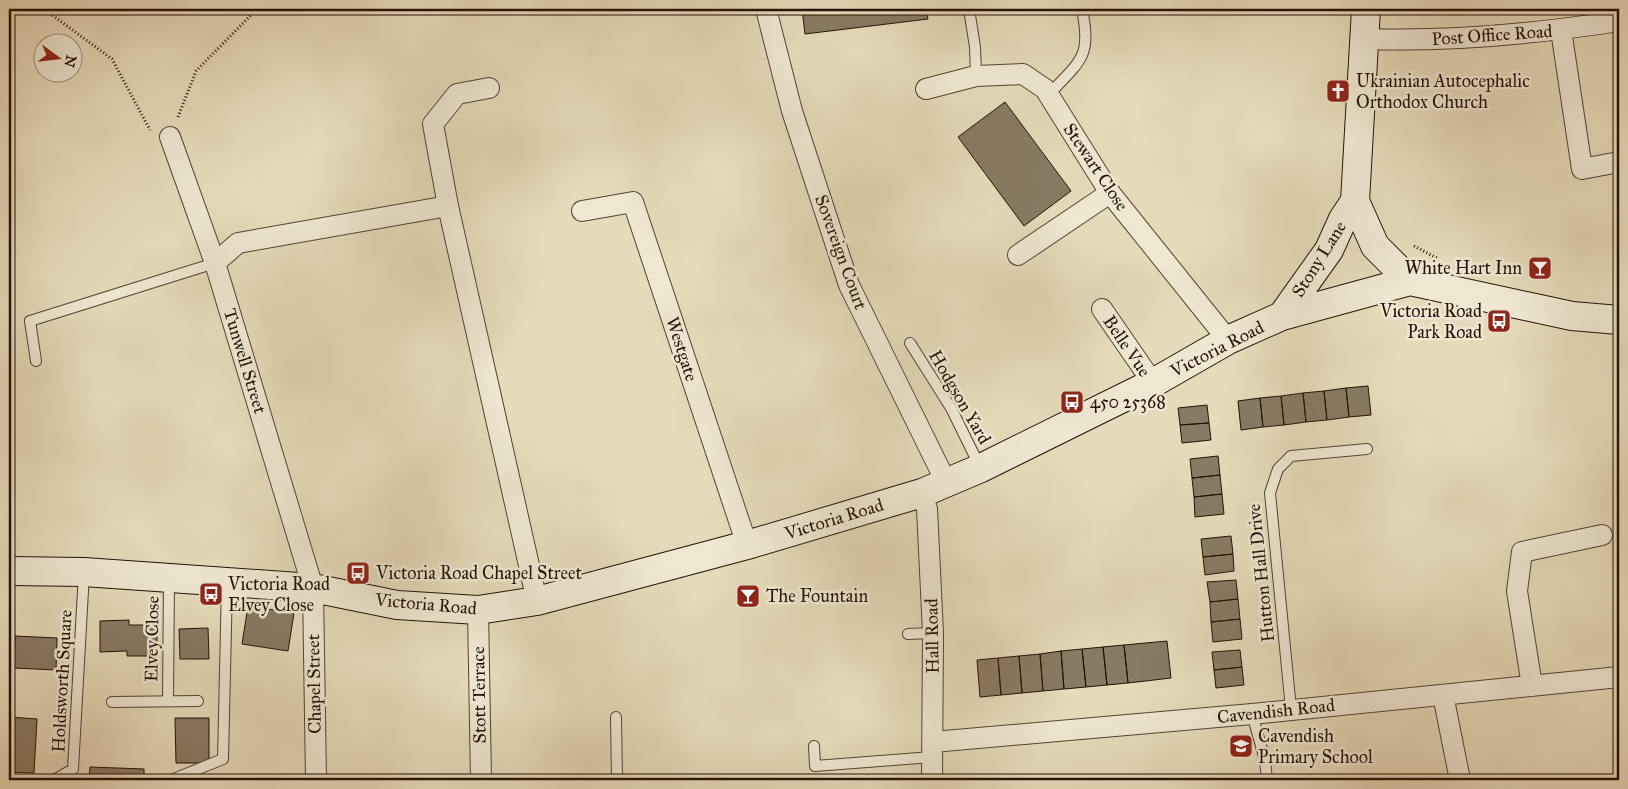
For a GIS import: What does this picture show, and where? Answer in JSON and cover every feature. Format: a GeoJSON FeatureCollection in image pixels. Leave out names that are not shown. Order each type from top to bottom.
{"type":"FeatureCollection","features":[{"type":"Feature","properties":{"kind":"street","name":"Sovereign Court"},"geometry":{"type":"LineString","coordinates":[[766,9],[792,111],[849,284],[947,484]]}},
{"type":"Feature","properties":{"kind":"street","name":"Stony Lane"},"geometry":{"type":"LineString","coordinates":[[1366,9],[1355,202],[1375,246],[1410,281]]}},
{"type":"Feature","properties":{"kind":"street","name":"Post Office Road"},"geometry":{"type":"LineString","coordinates":[[1365,39],[1427,41],[1561,30],[1589,17],[1619,21]]}},
{"type":"Feature","properties":{"kind":"street"},"geometry":{"type":"LineString","coordinates":[[1561,30],[1582,170],[1619,162]]}},
{"type":"Feature","properties":{"kind":"street","name":"Stewart Close"},"geometry":{"type":"LineString","coordinates":[[926,89],[976,76],[1023,74],[1044,89],[1110,194],[1228,340]]}},
{"type":"Feature","properties":{"kind":"street"},"geometry":{"type":"LineString","coordinates":[[489,88],[457,94],[433,124],[448,206],[537,601]]}},
{"type":"Feature","properties":{"kind":"street","name":"Tunwell Street"},"geometry":{"type":"LineString","coordinates":[[170,137],[215,263],[313,588]]}},
{"type":"Feature","properties":{"kind":"street"},"geometry":{"type":"LineString","coordinates":[[1018,255],[1110,194]]}},
{"type":"Feature","properties":{"kind":"street","name":"Westgate"},"geometry":{"type":"LineString","coordinates":[[582,212],[633,202],[747,545]]}},
{"type":"Feature","properties":{"kind":"street","name":"Stony Lane"},"geometry":{"type":"LineString","coordinates":[[1282,316],[1329,250],[1343,219],[1355,202]]}},
{"type":"Feature","properties":{"kind":"street"},"geometry":{"type":"LineString","coordinates":[[215,263],[238,243],[448,206]]}},
{"type":"Feature","properties":{"kind":"street","name":"Victoria Road"},"geometry":{"type":"LineString","coordinates":[[9,571],[84,572],[313,588],[397,605],[478,610],[537,601],[747,545],[947,484],[1153,383],[1228,340],[1282,316],[1410,281],[1572,316],[1619,320]]}},
{"type":"Feature","properties":{"kind":"street","name":"Belle Vue"},"geometry":{"type":"LineString","coordinates":[[1102,309],[1153,383]]}},
{"type":"Feature","properties":{"kind":"street","name":"Hall Road"},"geometry":{"type":"LineString","coordinates":[[922,493],[928,509],[932,633],[932,780]]}},
{"type":"Feature","properties":{"kind":"street"},"geometry":{"type":"LineString","coordinates":[[1532,686],[1517,591],[1522,552],[1602,535]]}},
{"type":"Feature","properties":{"kind":"street","name":"Chapel Street"},"geometry":{"type":"LineString","coordinates":[[313,588],[316,780]]}},
{"type":"Feature","properties":{"kind":"street","name":"Stott Terrace"},"geometry":{"type":"LineString","coordinates":[[478,610],[481,780]]}},
{"type":"Feature","properties":{"kind":"street","name":"Cavendish Road"},"geometry":{"type":"LineString","coordinates":[[932,750],[1291,709],[1619,677]]}},
{"type":"Feature","properties":{"kind":"street"},"geometry":{"type":"LineString","coordinates":[[1443,695],[1460,780]]}},
{"type":"Feature","properties":{"kind":"lane"},"geometry":{"type":"LineString","coordinates":[[970,9],[976,47],[976,76]]}},
{"type":"Feature","properties":{"kind":"lane"},"geometry":{"type":"LineString","coordinates":[[1044,89],[1053,90],[1079,64],[1085,47],[1085,27],[1082,9]]}},
{"type":"Feature","properties":{"kind":"lane"},"geometry":{"type":"LineString","coordinates":[[36,361],[30,321],[215,263]]}},
{"type":"Feature","properties":{"kind":"lane","name":"Hodgson Yard"},"geometry":{"type":"LineString","coordinates":[[910,343],[952,408],[981,468]]}},
{"type":"Feature","properties":{"kind":"lane","name":"Hutton Hall Drive"},"geometry":{"type":"LineString","coordinates":[[1291,709],[1270,493],[1272,480],[1278,469],[1291,456],[1367,449]]}},
{"type":"Feature","properties":{"kind":"lane","name":"Holdsworth Square"},"geometry":{"type":"LineString","coordinates":[[54,780],[73,769],[84,572]]}},
{"type":"Feature","properties":{"kind":"lane","name":"Elvey Close"},"geometry":{"type":"LineString","coordinates":[[168,701],[169,577]]}},
{"type":"Feature","properties":{"kind":"lane"},"geometry":{"type":"LineString","coordinates":[[171,780],[223,759],[227,582]]}},
{"type":"Feature","properties":{"kind":"lane"},"geometry":{"type":"LineString","coordinates":[[908,634],[932,633]]}},
{"type":"Feature","properties":{"kind":"lane","name":"Elvey Close"},"geometry":{"type":"LineString","coordinates":[[112,702],[198,701]]}},
{"type":"Feature","properties":{"kind":"lane"},"geometry":{"type":"LineString","coordinates":[[1252,714],[1265,760],[1267,780]]}},
{"type":"Feature","properties":{"kind":"lane"},"geometry":{"type":"LineString","coordinates":[[616,717],[617,780]]}},
{"type":"Feature","properties":{"kind":"lane"},"geometry":{"type":"LineString","coordinates":[[814,746],[815,766],[932,750]]}},
{"type":"Feature","properties":{"kind":"path"},"geometry":{"type":"LineString","coordinates":[[44,9],[112,59],[150,131],[170,137],[196,71],[257,9]]}},
{"type":"Feature","properties":{"kind":"path"},"geometry":{"type":"LineString","coordinates":[[1408,243],[1442,261]]}},
{"type":"Feature","properties":{"kind":"building"},"geometry":{"type":"Polygon","coordinates":[[[802,9],[926,9],[928,19],[805,34],[802,9]]]}},
{"type":"Feature","properties":{"kind":"building"},"geometry":{"type":"Polygon","coordinates":[[[1005,102],[1071,191],[1024,226],[958,137],[1005,102]]]}},
{"type":"Feature","properties":{"kind":"building"},"geometry":{"type":"Polygon","coordinates":[[[1368,386],[1371,415],[1349,417],[1346,388],[1368,386]]]}},
{"type":"Feature","properties":{"kind":"building"},"geometry":{"type":"Polygon","coordinates":[[[1346,388],[1349,417],[1327,420],[1324,391],[1346,388]]]}},
{"type":"Feature","properties":{"kind":"building"},"geometry":{"type":"Polygon","coordinates":[[[1324,391],[1327,420],[1306,422],[1303,393],[1324,391]]]}},
{"type":"Feature","properties":{"kind":"building"},"geometry":{"type":"Polygon","coordinates":[[[1303,393],[1306,422],[1284,425],[1281,396],[1303,393]]]}},
{"type":"Feature","properties":{"kind":"building"},"geometry":{"type":"Polygon","coordinates":[[[1281,396],[1284,425],[1263,427],[1260,398],[1281,396]]]}},
{"type":"Feature","properties":{"kind":"building"},"geometry":{"type":"Polygon","coordinates":[[[1260,398],[1263,427],[1241,430],[1238,401],[1260,398]]]}},
{"type":"Feature","properties":{"kind":"building"},"geometry":{"type":"Polygon","coordinates":[[[1207,405],[1209,423],[1180,425],[1178,408],[1207,405]]]}},
{"type":"Feature","properties":{"kind":"building"},"geometry":{"type":"Polygon","coordinates":[[[1209,423],[1211,440],[1182,443],[1180,425],[1209,423]]]}},
{"type":"Feature","properties":{"kind":"building"},"geometry":{"type":"Polygon","coordinates":[[[1218,456],[1220,475],[1192,478],[1190,459],[1218,456]]]}},
{"type":"Feature","properties":{"kind":"building"},"geometry":{"type":"Polygon","coordinates":[[[1220,475],[1222,494],[1194,497],[1192,478],[1220,475]]]}},
{"type":"Feature","properties":{"kind":"building"},"geometry":{"type":"Polygon","coordinates":[[[1222,494],[1224,514],[1195,517],[1194,497],[1222,494]]]}},
{"type":"Feature","properties":{"kind":"building"},"geometry":{"type":"Polygon","coordinates":[[[1231,536],[1233,554],[1203,557],[1201,539],[1231,536]]]}},
{"type":"Feature","properties":{"kind":"building"},"geometry":{"type":"Polygon","coordinates":[[[1233,554],[1234,571],[1205,575],[1203,557],[1233,554]]]}},
{"type":"Feature","properties":{"kind":"building"},"geometry":{"type":"Polygon","coordinates":[[[1236,580],[1238,599],[1210,602],[1207,582],[1236,580]]]}},
{"type":"Feature","properties":{"kind":"building"},"geometry":{"type":"Polygon","coordinates":[[[1238,599],[1240,619],[1211,622],[1210,602],[1238,599]]]}},
{"type":"Feature","properties":{"kind":"building"},"geometry":{"type":"Polygon","coordinates":[[[248,606],[294,613],[288,651],[242,644],[248,606]]]}},
{"type":"Feature","properties":{"kind":"building"},"geometry":{"type":"Polygon","coordinates":[[[1240,619],[1242,639],[1213,642],[1211,622],[1240,619]]]}},
{"type":"Feature","properties":{"kind":"building"},"geometry":{"type":"Polygon","coordinates":[[[129,620],[129,625],[157,625],[157,656],[127,656],[127,651],[100,652],[100,621],[129,620]]]}},
{"type":"Feature","properties":{"kind":"building"},"geometry":{"type":"Polygon","coordinates":[[[208,628],[209,659],[180,659],[179,629],[208,628]]]}},
{"type":"Feature","properties":{"kind":"building"},"geometry":{"type":"Polygon","coordinates":[[[15,636],[57,638],[56,670],[14,668],[15,636]]]}},
{"type":"Feature","properties":{"kind":"building"},"geometry":{"type":"Polygon","coordinates":[[[1167,641],[1171,678],[1128,683],[1124,645],[1167,641]]]}},
{"type":"Feature","properties":{"kind":"building"},"geometry":{"type":"Polygon","coordinates":[[[1124,645],[1128,683],[1107,685],[1103,647],[1124,645]]]}},
{"type":"Feature","properties":{"kind":"building"},"geometry":{"type":"Polygon","coordinates":[[[1103,647],[1107,685],[1086,687],[1082,649],[1103,647]]]}},
{"type":"Feature","properties":{"kind":"building"},"geometry":{"type":"Polygon","coordinates":[[[1082,649],[1086,687],[1064,689],[1061,651],[1082,649]]]}},
{"type":"Feature","properties":{"kind":"building"},"geometry":{"type":"Polygon","coordinates":[[[1240,650],[1242,667],[1214,670],[1212,652],[1240,650]]]}},
{"type":"Feature","properties":{"kind":"building"},"geometry":{"type":"Polygon","coordinates":[[[1061,651],[1064,689],[1043,691],[1040,654],[1061,651]]]}},
{"type":"Feature","properties":{"kind":"building"},"geometry":{"type":"Polygon","coordinates":[[[1040,654],[1043,691],[1022,693],[1019,656],[1040,654]]]}},
{"type":"Feature","properties":{"kind":"building"},"geometry":{"type":"Polygon","coordinates":[[[1019,656],[1022,693],[1001,695],[998,658],[1019,656]]]}},
{"type":"Feature","properties":{"kind":"building"},"geometry":{"type":"Polygon","coordinates":[[[998,658],[1001,695],[980,697],[977,660],[998,658]]]}},
{"type":"Feature","properties":{"kind":"building"},"geometry":{"type":"Polygon","coordinates":[[[1242,667],[1244,685],[1216,688],[1214,670],[1242,667]]]}},
{"type":"Feature","properties":{"kind":"building"},"geometry":{"type":"Polygon","coordinates":[[[9,717],[37,719],[34,773],[10,772],[9,717]]]}},
{"type":"Feature","properties":{"kind":"building"},"geometry":{"type":"Polygon","coordinates":[[[175,718],[209,718],[209,763],[176,763],[175,718]]]}},
{"type":"Feature","properties":{"kind":"building"},"geometry":{"type":"Polygon","coordinates":[[[90,767],[144,769],[144,780],[89,780],[90,767]]]}},
{"type":"Feature","properties":{"kind":"building"},"geometry":{"type":"Polygon","coordinates":[[[288,779],[288,780],[260,780],[288,779]]]}},
{"type":"Feature","properties":{"kind":"place","name":"Ukrainian Autocephalic Orthodox Church"},"geometry":{"type":"Point","coordinates":[1338,91]}},
{"type":"Feature","properties":{"kind":"place","name":"White Hart Inn"},"geometry":{"type":"Point","coordinates":[1540,268]}},
{"type":"Feature","properties":{"kind":"place","name":"Victoria Road Park Road"},"geometry":{"type":"Point","coordinates":[1499,321]}},
{"type":"Feature","properties":{"kind":"place","name":"450 25368"},"geometry":{"type":"Point","coordinates":[1072,402]}},
{"type":"Feature","properties":{"kind":"place","name":"Victoria Road Chapel Street"},"geometry":{"type":"Point","coordinates":[358,573]}},
{"type":"Feature","properties":{"kind":"place","name":"Victoria Road Elvey Close"},"geometry":{"type":"Point","coordinates":[211,594]}},
{"type":"Feature","properties":{"kind":"place","name":"The Fountain"},"geometry":{"type":"Point","coordinates":[748,596]}},
{"type":"Feature","properties":{"kind":"place","name":"Cavendish Primary School"},"geometry":{"type":"Point","coordinates":[1241,746]}}]}
